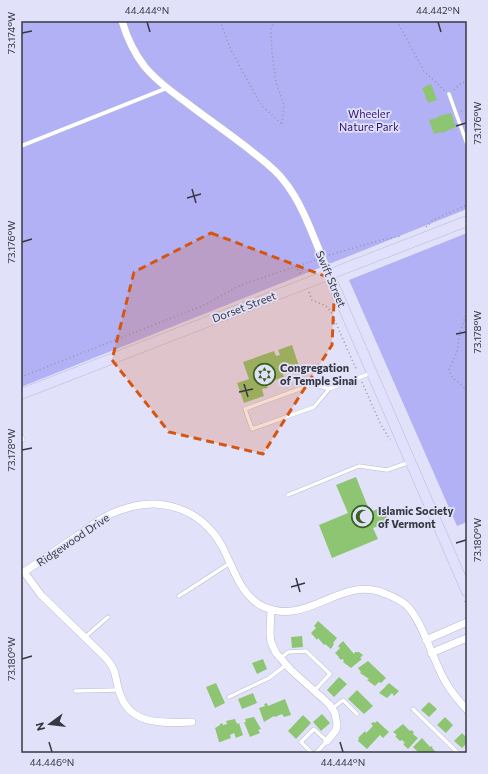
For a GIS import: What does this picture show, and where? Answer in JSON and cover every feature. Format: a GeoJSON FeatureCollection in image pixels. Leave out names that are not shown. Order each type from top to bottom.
{"type":"FeatureCollection","features":[{"type":"Feature","properties":{"kind":"street","name":"Swift Street"},"geometry":{"type":"LineString","coordinates":[[122,21],[138,58],[153,76],[271,166],[284,180],[296,199],[411,462],[465,596]]}},
{"type":"Feature","properties":{"kind":"street","name":"Dorset Street"},"geometry":{"type":"LineString","coordinates":[[21,394],[467,221]]}},
{"type":"Feature","properties":{"kind":"street","name":"Ridgewood Drive"},"geometry":{"type":"LineString","coordinates":[[85,637],[41,595],[24,572],[105,517],[121,509],[153,504],[174,507],[200,519],[216,537],[246,592],[257,604],[271,610],[282,612],[300,610],[344,593],[360,590],[372,590],[390,595],[403,603],[408,607],[417,621],[445,682],[467,710]]}},
{"type":"Feature","properties":{"kind":"street"},"geometry":{"type":"LineString","coordinates":[[271,610],[271,642],[283,662],[333,708],[337,719],[337,725],[336,730],[327,741]]}},
{"type":"Feature","properties":{"kind":"street"},"geometry":{"type":"LineString","coordinates":[[426,640],[467,622]]}},
{"type":"Feature","properties":{"kind":"street"},"geometry":{"type":"LineString","coordinates":[[85,637],[105,657],[116,672],[118,690],[126,707],[142,718],[156,723],[192,722]]}},
{"type":"Feature","properties":{"kind":"street"},"geometry":{"type":"LineString","coordinates":[[431,653],[467,638]]}},
{"type":"Feature","properties":{"kind":"lane"},"geometry":{"type":"LineString","coordinates":[[21,146],[167,88]]}},
{"type":"Feature","properties":{"kind":"lane"},"geometry":{"type":"LineString","coordinates":[[449,94],[467,144]]}},
{"type":"Feature","properties":{"kind":"lane"},"geometry":{"type":"LineString","coordinates":[[329,389],[313,384],[245,409],[252,429],[314,407],[329,389],[372,372]]}},
{"type":"Feature","properties":{"kind":"lane"},"geometry":{"type":"LineString","coordinates":[[21,435],[23,440]]}},
{"type":"Feature","properties":{"kind":"lane"},"geometry":{"type":"LineString","coordinates":[[288,495],[359,466],[387,470],[411,462]]}},
{"type":"Feature","properties":{"kind":"lane"},"geometry":{"type":"LineString","coordinates":[[179,596],[230,563]]}},
{"type":"Feature","properties":{"kind":"lane"},"geometry":{"type":"LineString","coordinates":[[85,637],[108,617]]}},
{"type":"Feature","properties":{"kind":"lane"},"geometry":{"type":"LineString","coordinates":[[229,697],[269,678],[283,662],[288,652],[306,651],[330,674],[314,691]]}},
{"type":"Feature","properties":{"kind":"lane"},"geometry":{"type":"LineString","coordinates":[[75,691],[118,690]]}},
{"type":"Feature","properties":{"kind":"lane"},"geometry":{"type":"LineString","coordinates":[[333,708],[343,700],[357,714]]}},
{"type":"Feature","properties":{"kind":"lane"},"geometry":{"type":"LineString","coordinates":[[413,709],[458,753]]}},
{"type":"Feature","properties":{"kind":"lane"},"geometry":{"type":"LineString","coordinates":[[312,753],[301,742],[314,729],[327,741],[316,753]]}},
{"type":"Feature","properties":{"kind":"path"},"geometry":{"type":"LineString","coordinates":[[220,21],[231,50],[261,105],[282,124],[284,105],[276,82],[272,54],[272,29],[274,21]]}},
{"type":"Feature","properties":{"kind":"path"},"geometry":{"type":"LineString","coordinates":[[397,21],[424,71],[449,94],[460,84],[467,81]]}},
{"type":"Feature","properties":{"kind":"path"},"geometry":{"type":"LineString","coordinates":[[425,228],[433,220],[467,205]]}},
{"type":"Feature","properties":{"kind":"path"},"geometry":{"type":"LineString","coordinates":[[21,378],[207,304],[249,282],[295,266],[375,242],[403,236]]}},
{"type":"Feature","properties":{"kind":"path"},"geometry":{"type":"LineString","coordinates":[[295,266],[302,275]]}},
{"type":"Feature","properties":{"kind":"path"},"geometry":{"type":"LineString","coordinates":[[309,292],[312,300],[326,306],[331,312],[380,423],[391,440]]}},
{"type":"Feature","properties":{"kind":"path"},"geometry":{"type":"LineString","coordinates":[[467,312],[460,332],[457,352],[449,370],[452,377],[467,390]]}},
{"type":"Feature","properties":{"kind":"path"},"geometry":{"type":"LineString","coordinates":[[465,596],[467,606]]}},
{"type":"Feature","properties":{"kind":"highlighted area"},"geometry":{"type":"Polygon","coordinates":[[[211,233],[335,280],[332,345],[263,454],[169,432],[112,360],[134,272],[211,233]]]}},
{"type":"Feature","properties":{"kind":"green space","name":"Wheeler Nature Park"},"geometry":{"type":"Polygon","coordinates":[[[21,21],[467,21],[467,209],[21,387],[21,21]]]}},
{"type":"Feature","properties":{"kind":"green space"},"geometry":{"type":"Polygon","coordinates":[[[467,233],[467,522],[457,526],[349,280],[467,233]]]}},
{"type":"Feature","properties":{"kind":"building"},"geometry":{"type":"Polygon","coordinates":[[[431,84],[437,100],[428,103],[422,88],[431,84]]]}},
{"type":"Feature","properties":{"kind":"building"},"geometry":{"type":"Polygon","coordinates":[[[451,113],[456,127],[442,133],[434,134],[429,120],[451,113]]]}},
{"type":"Feature","properties":{"kind":"building","name":"Congregation of Temple Sinai"},"geometry":{"type":"Polygon","coordinates":[[[292,345],[299,366],[286,371],[285,368],[281,369],[284,377],[266,383],[268,388],[262,389],[264,396],[244,403],[237,383],[249,379],[243,362],[274,351],[276,356],[280,355],[278,350],[292,345]]]}},
{"type":"Feature","properties":{"kind":"building","name":"Islamic Society of Vermont"},"geometry":{"type":"Polygon","coordinates":[[[356,477],[370,512],[383,507],[389,522],[373,528],[378,539],[332,558],[319,525],[348,513],[336,485],[356,477]]]}},
{"type":"Feature","properties":{"kind":"building"},"geometry":{"type":"Polygon","coordinates":[[[318,621],[337,638],[331,649],[325,644],[324,645],[318,638],[317,640],[311,633],[316,628],[314,626],[318,621]]]}},
{"type":"Feature","properties":{"kind":"building"},"geometry":{"type":"Polygon","coordinates":[[[302,636],[303,647],[292,648],[291,637],[302,636]]]}},
{"type":"Feature","properties":{"kind":"building"},"geometry":{"type":"Polygon","coordinates":[[[343,641],[354,654],[355,652],[359,652],[363,655],[360,658],[362,659],[351,668],[335,653],[340,648],[338,646],[343,641]]]}},
{"type":"Feature","properties":{"kind":"building"},"geometry":{"type":"Polygon","coordinates":[[[263,659],[267,669],[257,674],[252,663],[263,659]]]}},
{"type":"Feature","properties":{"kind":"building"},"geometry":{"type":"Polygon","coordinates":[[[368,661],[386,678],[375,686],[367,680],[369,679],[360,673],[361,672],[358,668],[368,661]]]}},
{"type":"Feature","properties":{"kind":"building"},"geometry":{"type":"Polygon","coordinates":[[[339,677],[347,684],[334,697],[327,690],[339,677]]]}},
{"type":"Feature","properties":{"kind":"building"},"geometry":{"type":"Polygon","coordinates":[[[216,683],[225,703],[215,708],[206,687],[216,683]]]}},
{"type":"Feature","properties":{"kind":"building"},"geometry":{"type":"Polygon","coordinates":[[[389,683],[399,691],[394,696],[392,693],[387,698],[379,693],[389,683]]]}},
{"type":"Feature","properties":{"kind":"building"},"geometry":{"type":"Polygon","coordinates":[[[357,690],[373,706],[364,714],[348,699],[357,690]]]}},
{"type":"Feature","properties":{"kind":"building"},"geometry":{"type":"Polygon","coordinates":[[[253,693],[257,703],[242,709],[238,699],[253,693]]]}},
{"type":"Feature","properties":{"kind":"building"},"geometry":{"type":"Polygon","coordinates":[[[285,699],[291,715],[284,717],[282,714],[275,717],[274,716],[264,722],[259,708],[265,706],[264,704],[267,703],[268,706],[285,699]]]}},
{"type":"Feature","properties":{"kind":"building"},"geometry":{"type":"Polygon","coordinates":[[[429,702],[437,709],[429,717],[421,710],[429,702]]]}},
{"type":"Feature","properties":{"kind":"building"},"geometry":{"type":"Polygon","coordinates":[[[322,714],[330,723],[321,731],[313,722],[322,714]]]}},
{"type":"Feature","properties":{"kind":"building"},"geometry":{"type":"Polygon","coordinates":[[[303,715],[311,723],[296,739],[288,731],[303,715]]]}},
{"type":"Feature","properties":{"kind":"building"},"geometry":{"type":"Polygon","coordinates":[[[254,717],[261,729],[258,730],[260,733],[250,737],[244,722],[246,722],[245,719],[254,717]]]}},
{"type":"Feature","properties":{"kind":"building"},"geometry":{"type":"Polygon","coordinates":[[[445,717],[453,725],[446,733],[437,725],[445,717]]]}},
{"type":"Feature","properties":{"kind":"building"},"geometry":{"type":"Polygon","coordinates":[[[235,719],[237,724],[239,723],[243,735],[236,738],[234,733],[230,735],[231,738],[219,742],[215,728],[222,723],[223,725],[227,724],[226,721],[235,719]]]}},
{"type":"Feature","properties":{"kind":"building"},"geometry":{"type":"Polygon","coordinates":[[[377,721],[389,732],[383,738],[380,735],[367,749],[358,741],[358,738],[373,726],[371,724],[373,722],[375,723],[377,721]]]}},
{"type":"Feature","properties":{"kind":"building"},"geometry":{"type":"Polygon","coordinates":[[[403,724],[410,731],[411,730],[414,732],[413,734],[418,738],[408,749],[403,744],[405,743],[402,740],[400,741],[395,736],[397,735],[393,732],[403,724]]]}},
{"type":"Feature","properties":{"kind":"building"},"geometry":{"type":"Polygon","coordinates":[[[462,733],[467,738],[467,743],[462,748],[454,741],[462,733]]]}},
{"type":"Feature","properties":{"kind":"building"},"geometry":{"type":"Polygon","coordinates":[[[422,738],[437,753],[419,753],[413,747],[422,738]]]}},
{"type":"Feature","properties":{"kind":"place","name":"Congregation of Temple Sinai"},"geometry":{"type":"Point","coordinates":[265,374]}},
{"type":"Feature","properties":{"kind":"place","name":"Islamic Society of Vermont"},"geometry":{"type":"Point","coordinates":[363,517]}}]}
